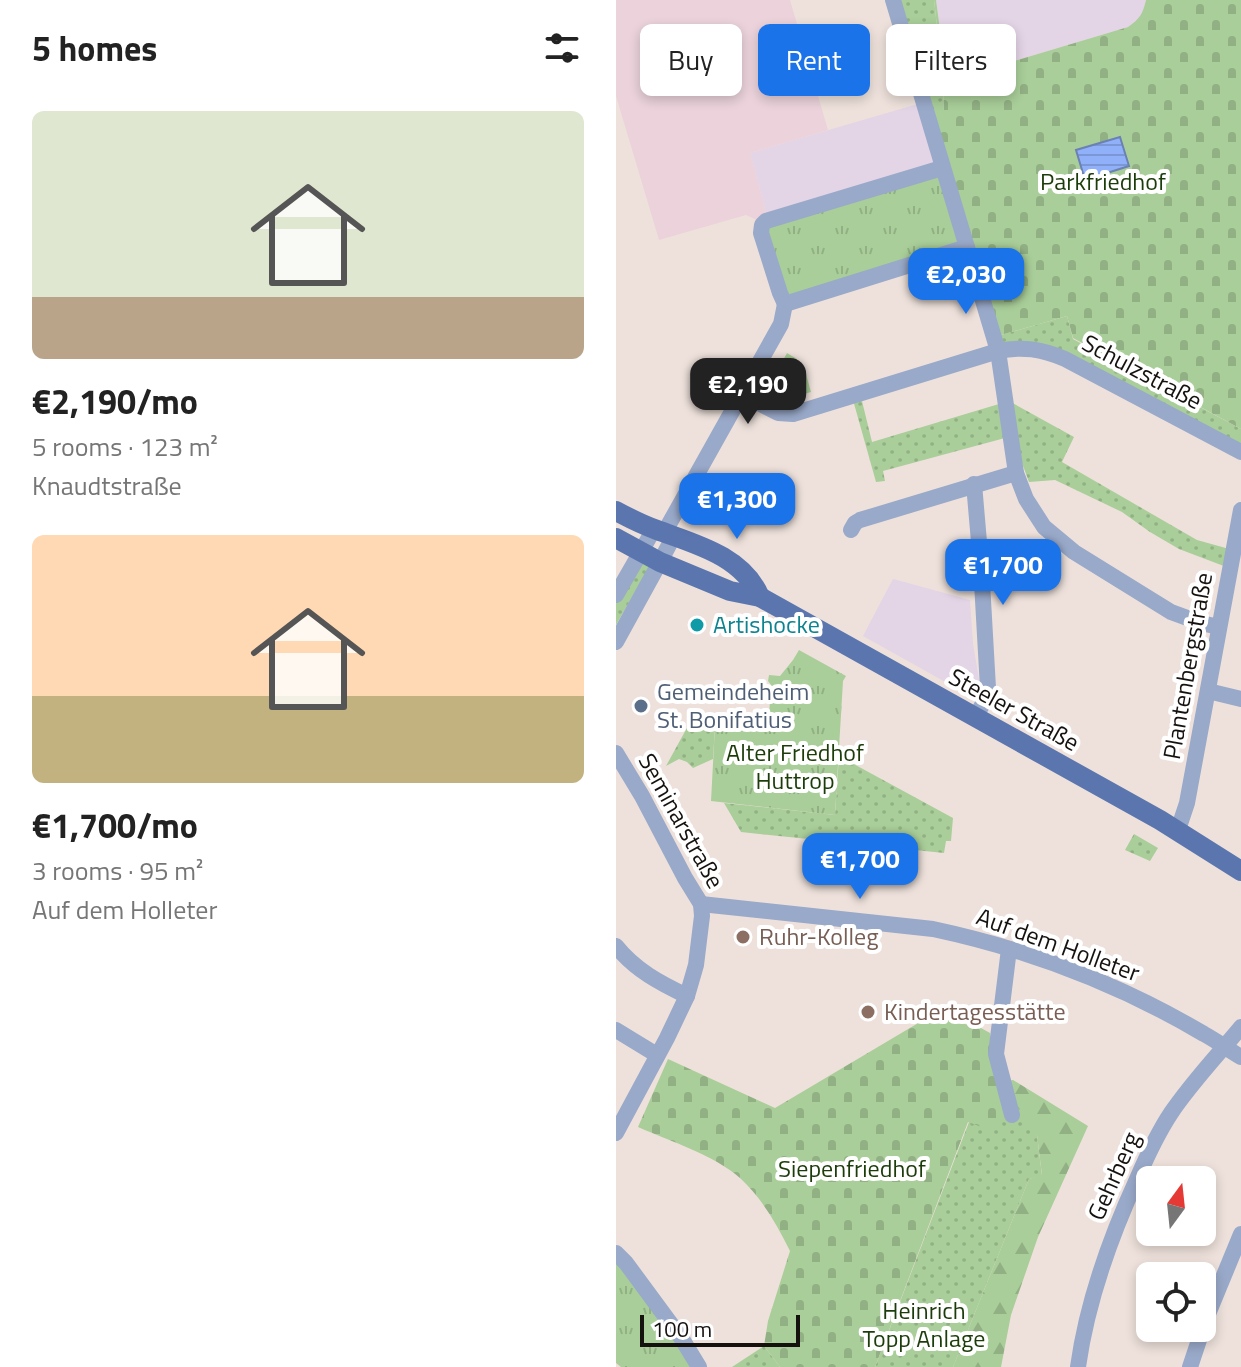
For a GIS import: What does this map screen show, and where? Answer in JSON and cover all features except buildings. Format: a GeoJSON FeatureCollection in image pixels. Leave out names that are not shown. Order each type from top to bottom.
{"type":"FeatureCollection","features":[{"type":"Feature","properties":{"kind":"main road","name":"Steeler Straße"},"geometry":{"type":"LineString","coordinates":[[616,511],[695,543],[736,565],[755,584],[760,597]]}},
{"type":"Feature","properties":{"kind":"main road","name":"Steeler Straße"},"geometry":{"type":"LineString","coordinates":[[616,538],[660,562],[730,591],[760,597],[1178,830],[1241,871]]}},
{"type":"Feature","properties":{"kind":"street"},"geometry":{"type":"LineString","coordinates":[[893,0],[998,351],[1016,473],[1032,511],[1061,543],[1125,585],[1183,618],[1219,627]]}},
{"type":"Feature","properties":{"kind":"street"},"geometry":{"type":"LineString","coordinates":[[616,595],[640,551],[663,532],[781,324],[785,304],[761,233],[762,225],[766,221],[942,168]]}},
{"type":"Feature","properties":{"kind":"street"},"geometry":{"type":"LineString","coordinates":[[785,304],[967,247]]}},
{"type":"Feature","properties":{"kind":"street","name":"Schulzstraße"},"geometry":{"type":"LineString","coordinates":[[743,395],[778,413],[793,414],[998,351],[1027,348],[1054,354],[1241,452]]}},
{"type":"Feature","properties":{"kind":"street"},"geometry":{"type":"LineString","coordinates":[[851,530],[860,520],[1016,473]]}},
{"type":"Feature","properties":{"kind":"street"},"geometry":{"type":"LineString","coordinates":[[974,484],[988,688],[975,718]]}},
{"type":"Feature","properties":{"kind":"street","name":"Plantenbergstraße"},"geometry":{"type":"LineString","coordinates":[[1178,830],[1187,803],[1241,510]]}},
{"type":"Feature","properties":{"kind":"street"},"geometry":{"type":"LineString","coordinates":[[616,642],[669,545],[663,532]]}},
{"type":"Feature","properties":{"kind":"street"},"geometry":{"type":"LineString","coordinates":[[1208,691],[1241,699]]}},
{"type":"Feature","properties":{"kind":"street","name":"Seminarstraße"},"geometry":{"type":"LineString","coordinates":[[616,753],[701,904],[702,916],[696,965],[687,996],[616,1133]]}},
{"type":"Feature","properties":{"kind":"street","name":"Auf dem Holleter"},"geometry":{"type":"LineString","coordinates":[[701,904],[933,929],[969,937],[1027,954],[1129,995],[1241,1057]]}},
{"type":"Feature","properties":{"kind":"street"},"geometry":{"type":"LineString","coordinates":[[616,946],[644,973],[687,996]]}},
{"type":"Feature","properties":{"kind":"street"},"geometry":{"type":"LineString","coordinates":[[1009,949],[996,1054],[1012,1115]]}},
{"type":"Feature","properties":{"kind":"street","name":"Gehrberg"},"geometry":{"type":"LineString","coordinates":[[1078,1367],[1087,1320],[1103,1265],[1147,1156],[1169,1115],[1191,1084],[1241,1027]]}},
{"type":"Feature","properties":{"kind":"street"},"geometry":{"type":"LineString","coordinates":[[616,1030],[657,1055]]}},
{"type":"Feature","properties":{"kind":"street"},"geometry":{"type":"LineString","coordinates":[[1190,1367],[1241,1234]]}},
{"type":"Feature","properties":{"kind":"street"},"geometry":{"type":"LineString","coordinates":[[616,1253],[682,1339],[699,1367]]}},
{"type":"Feature","properties":{"kind":"shaded area"},"geometry":{"type":"Polygon","coordinates":[[[616,0],[790,0],[797,24],[758,24],[758,96],[818,96],[828,130],[750,153],[767,217],[761,222],[746,215],[659,240],[616,96],[616,0]]]}},
{"type":"Feature","properties":{"kind":"shaded area"},"geometry":{"type":"Polygon","coordinates":[[[936,0],[1146,0],[1138,21],[1128,27],[1016,60],[1016,24],[939,24],[936,0]]]}},
{"type":"Feature","properties":{"kind":"shaded area"},"geometry":{"type":"Polygon","coordinates":[[[921,103],[941,167],[767,217],[750,153],[921,103]]]}},
{"type":"Feature","properties":{"kind":"shaded area"},"geometry":{"type":"Polygon","coordinates":[[[893,579],[970,600],[973,644],[983,703],[863,636],[893,579]]]}},
{"type":"Feature","properties":{"kind":"green space"},"geometry":{"type":"Polygon","coordinates":[[[894,0],[934,0],[937,24],[901,24],[894,0]]]}},
{"type":"Feature","properties":{"kind":"green space","name":"Parkfriedhof"},"geometry":{"type":"Polygon","coordinates":[[[934,0],[939,24],[937,24],[934,0]]]}},
{"type":"Feature","properties":{"kind":"green space","name":"Parkfriedhof"},"geometry":{"type":"Polygon","coordinates":[[[1146,0],[1241,0],[1241,429],[1073,338],[1067,316],[994,337],[929,118],[944,110],[943,96],[1016,96],[1016,60],[1128,27],[1144,9],[1146,0]]]}},
{"type":"Feature","properties":{"kind":"green space"},"geometry":{"type":"Polygon","coordinates":[[[922,96],[943,96],[944,111],[929,118],[922,96]]]}},
{"type":"Feature","properties":{"kind":"green space"},"geometry":{"type":"Polygon","coordinates":[[[941,168],[966,247],[785,303],[762,226],[941,168]]]}},
{"type":"Feature","properties":{"kind":"green space"},"geometry":{"type":"Polygon","coordinates":[[[1067,316],[1073,339],[1241,429],[1241,452],[1064,357],[1012,348],[994,337],[1067,316]]]}},
{"type":"Feature","properties":{"kind":"green space"},"geometry":{"type":"Polygon","coordinates":[[[787,353],[804,367],[811,392],[787,399],[768,388],[787,353]]]}},
{"type":"Feature","properties":{"kind":"green space"},"geometry":{"type":"Polygon","coordinates":[[[861,397],[872,442],[1009,401],[1074,437],[1062,462],[1197,540],[1233,550],[1229,568],[1179,549],[1122,512],[1055,480],[1029,482],[1015,444],[1005,438],[883,471],[885,481],[876,482],[853,400],[861,397]]]}},
{"type":"Feature","properties":{"kind":"green space"},"geometry":{"type":"Polygon","coordinates":[[[641,559],[651,564],[616,625],[616,602],[641,559]]]}},
{"type":"Feature","properties":{"kind":"green space","name":"Alter Friedhof Huttrop"},"geometry":{"type":"Polygon","coordinates":[[[799,650],[846,676],[843,681],[835,815],[711,801],[715,726],[768,731],[769,675],[780,676],[799,650]]]}},
{"type":"Feature","properties":{"kind":"green space"},"geometry":{"type":"Polygon","coordinates":[[[694,715],[715,726],[713,759],[693,768],[679,759],[666,766],[694,715]]]}},
{"type":"Feature","properties":{"kind":"green space"},"geometry":{"type":"Polygon","coordinates":[[[839,756],[953,818],[951,841],[946,841],[944,853],[741,832],[724,803],[835,815],[839,756]]]}},
{"type":"Feature","properties":{"kind":"green space"},"geometry":{"type":"Polygon","coordinates":[[[1134,834],[1158,848],[1150,861],[1125,850],[1134,834]]]}},
{"type":"Feature","properties":{"kind":"green space","name":"Siepenfriedhof"},"geometry":{"type":"Polygon","coordinates":[[[941,1018],[990,1033],[991,1057],[1001,1088],[1002,1117],[990,1130],[968,1122],[875,1367],[780,1367],[764,1346],[768,1321],[790,1251],[774,1222],[755,1194],[718,1162],[638,1127],[668,1059],[775,1108],[925,1019],[941,1018]]]}},
{"type":"Feature","properties":{"kind":"green space"},"geometry":{"type":"Polygon","coordinates":[[[1013,1080],[1088,1126],[1038,1237],[1011,1315],[1001,1367],[953,1367],[1029,1179],[1042,1175],[1037,1135],[1030,1130],[1006,1081],[1013,1080]]]}},
{"type":"Feature","properties":{"kind":"green space","name":"Heinrich Topp Anlage"},"geometry":{"type":"Polygon","coordinates":[[[1006,1081],[1037,1135],[1042,1176],[1029,1179],[953,1367],[875,1367],[969,1122],[1006,1081]]]}},
{"type":"Feature","properties":{"kind":"green space"},"geometry":{"type":"Polygon","coordinates":[[[616,1254],[699,1367],[621,1367],[616,1363],[616,1254]]]}},
{"type":"Feature","properties":{"kind":"green space"},"geometry":{"type":"Polygon","coordinates":[[[764,1346],[780,1367],[732,1367],[764,1346]]]}},
{"type":"Feature","properties":{"kind":"water"},"geometry":{"type":"Polygon","coordinates":[[[1120,137],[1129,166],[1085,180],[1076,150],[1120,137]]]}},
{"type":"Feature","properties":{"kind":"place","name":"Artishocke"},"geometry":{"type":"Point","coordinates":[697,625]}},
{"type":"Feature","properties":{"kind":"place","name":"Gemeindeheim St. Bonifatius"},"geometry":{"type":"Point","coordinates":[641,706]}},
{"type":"Feature","properties":{"kind":"place","name":"Ruhr-Kolleg"},"geometry":{"type":"Point","coordinates":[743,937]}},
{"type":"Feature","properties":{"kind":"place","name":"Kindertagesstätte"},"geometry":{"type":"Point","coordinates":[868,1012]}}]}
